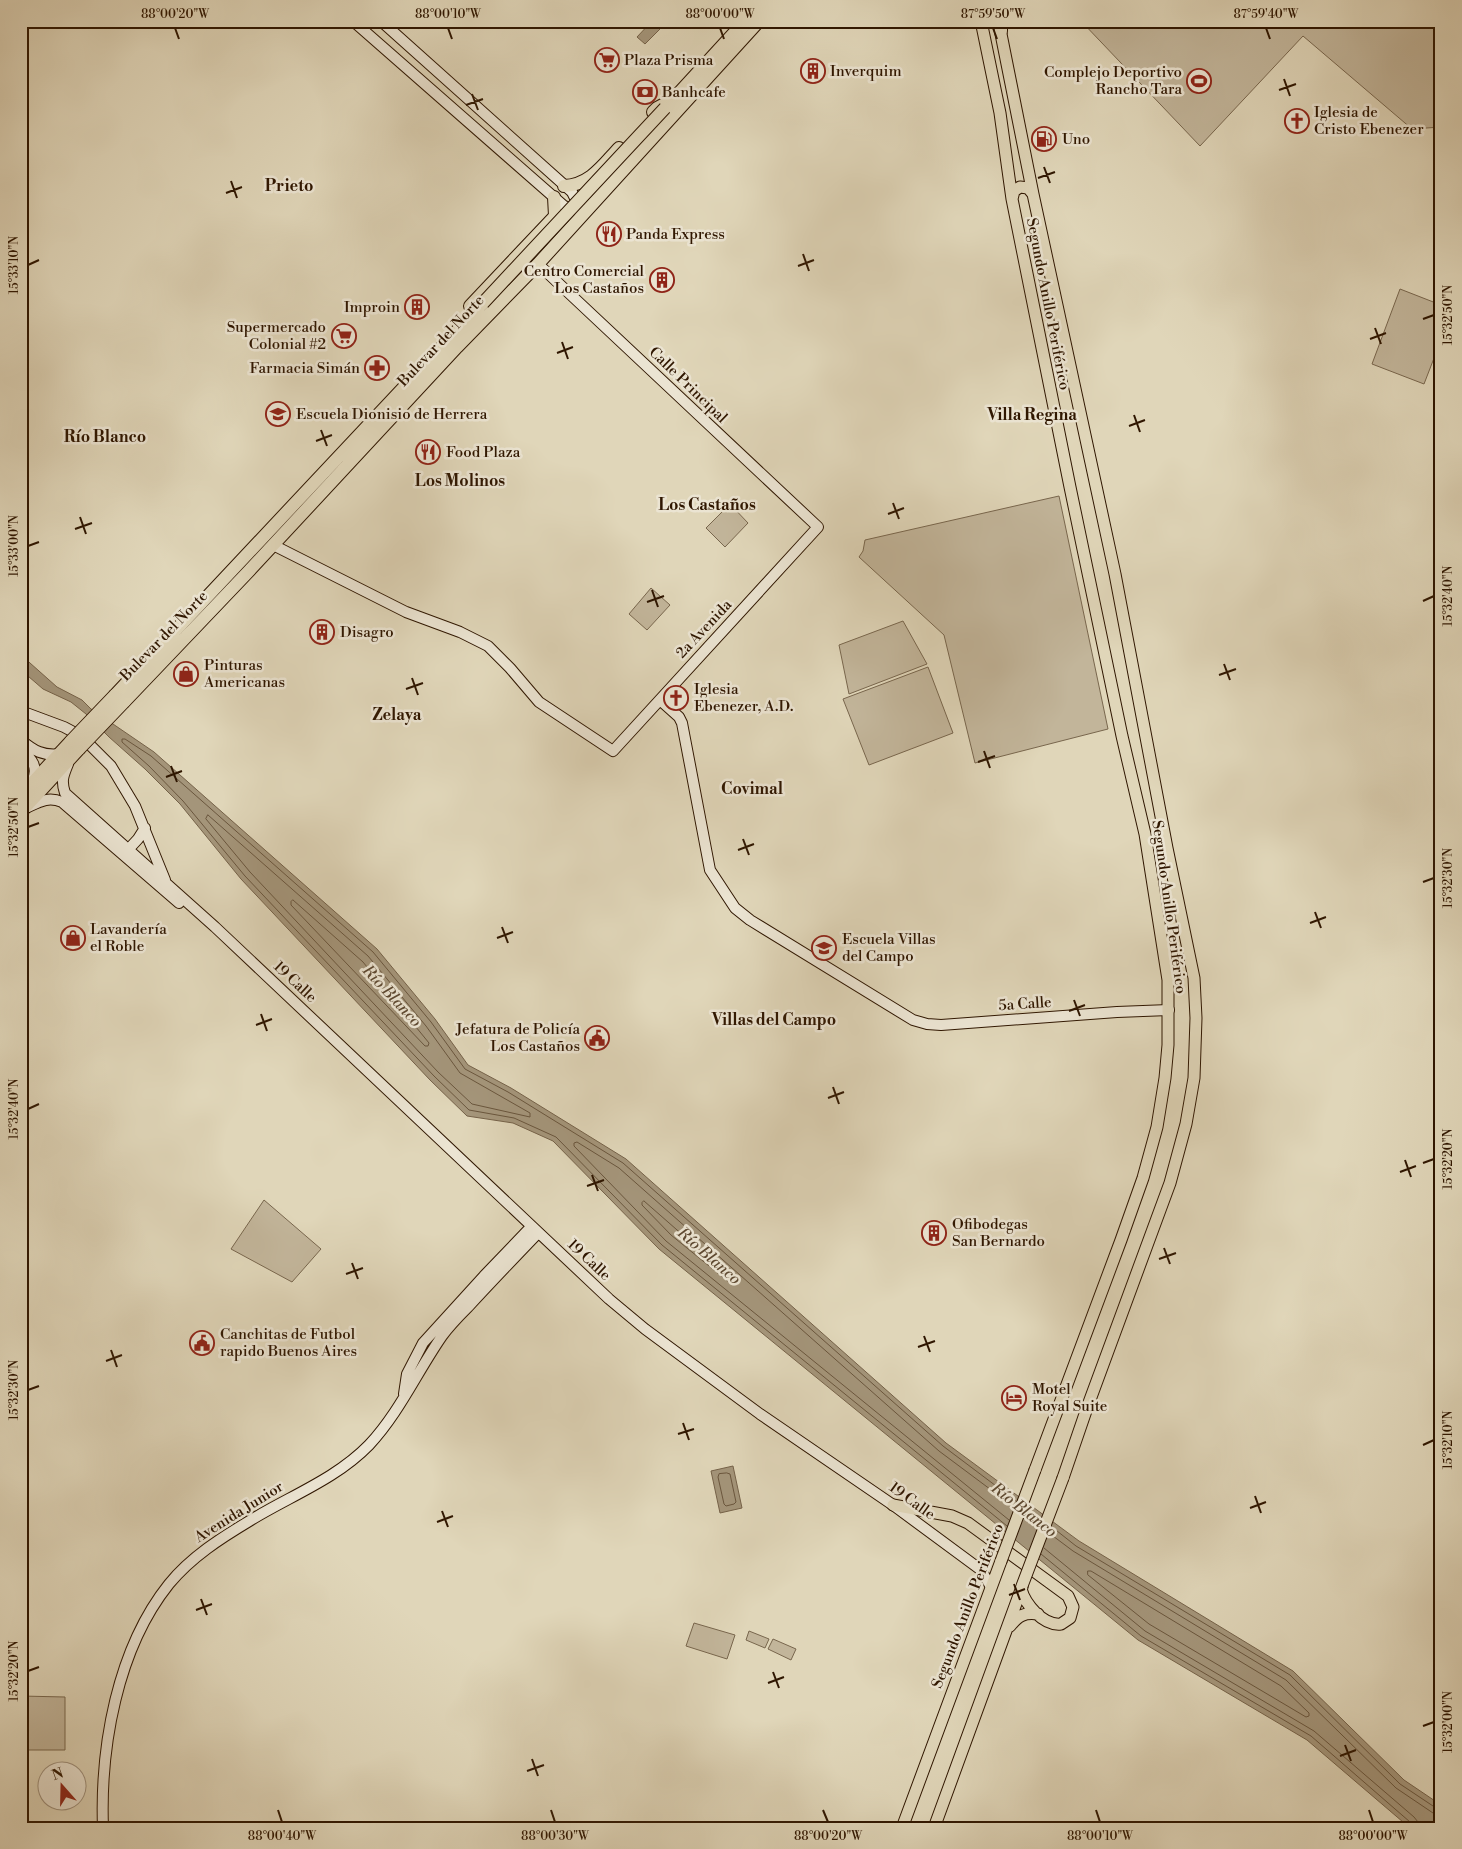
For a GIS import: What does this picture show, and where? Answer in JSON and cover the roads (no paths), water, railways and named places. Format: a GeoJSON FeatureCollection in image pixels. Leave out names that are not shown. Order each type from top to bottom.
{"type":"FeatureCollection","features":[{"type":"Feature","properties":{"kind":"highway","name":"Bulevar del Norte"},"geometry":{"type":"LineString","coordinates":[[23,810],[70,751],[745,21]]}},
{"type":"Feature","properties":{"kind":"highway","name":"Bulevar del Norte"},"geometry":{"type":"LineString","coordinates":[[119,698],[273,545],[482,321],[538,264],[759,21]]}},
{"type":"Feature","properties":{"kind":"highway"},"geometry":{"type":"LineString","coordinates":[[564,186],[583,182],[592,177],[657,108],[669,104]]}},
{"type":"Feature","properties":{"kind":"highway"},"geometry":{"type":"LineString","coordinates":[[482,321],[484,315],[581,210],[659,128],[664,127]]}},
{"type":"Feature","properties":{"kind":"highway"},"geometry":{"type":"LineString","coordinates":[[583,182],[581,194],[585,198],[593,198]]}},
{"type":"Feature","properties":{"kind":"highway"},"geometry":{"type":"LineString","coordinates":[[554,197],[555,216]]}},
{"type":"Feature","properties":{"kind":"highway"},"geometry":{"type":"LineString","coordinates":[[448,340],[456,321],[555,216],[564,212],[569,215],[570,222]]}},
{"type":"Feature","properties":{"kind":"highway","name":"Bulevar del Norte"},"geometry":{"type":"LineString","coordinates":[[21,795],[70,751]]}},
{"type":"Feature","properties":{"kind":"main road","name":"Segundo Anillo Periférico"},"geometry":{"type":"LineString","coordinates":[[902,1828],[1056,1417],[1143,1178],[1157,1127],[1166,1078],[1169,1010],[1168,980],[1145,834],[1076,516],[1012,199],[1000,113],[981,21]]}},
{"type":"Feature","properties":{"kind":"main road","name":"Segundo Anillo Periférico"},"geometry":{"type":"LineString","coordinates":[[934,1828],[1170,1183],[1186,1124],[1192,1087],[1196,1018],[1194,978],[1167,848],[1115,574],[1033,194],[1000,24]]}},
{"type":"Feature","properties":{"kind":"main road"},"geometry":{"type":"LineString","coordinates":[[1012,199],[1014,191],[1020,187],[1028,188],[1033,194]]}},
{"type":"Feature","properties":{"kind":"main road"},"geometry":{"type":"LineString","coordinates":[[1145,834],[1156,835],[1164,829]]}},
{"type":"Feature","properties":{"kind":"main road"},"geometry":{"type":"LineString","coordinates":[[1148,853],[1156,846],[1167,848]]}},
{"type":"Feature","properties":{"kind":"main road"},"geometry":{"type":"LineString","coordinates":[[893,1505],[952,1516],[968,1523],[1065,1593],[1072,1601],[1073,1607],[1070,1618],[1061,1624],[1050,1623],[1038,1614],[1025,1600],[1022,1587]]}},
{"type":"Feature","properties":{"kind":"main road"},"geometry":{"type":"LineString","coordinates":[[1006,1631],[1021,1615],[1029,1612],[1038,1614]]}},
{"type":"Feature","properties":{"kind":"street"},"geometry":{"type":"LineString","coordinates":[[353,21],[564,206],[581,210]]}},
{"type":"Feature","properties":{"kind":"street"},"geometry":{"type":"LineString","coordinates":[[381,21],[574,195],[581,210]]}},
{"type":"Feature","properties":{"kind":"street","name":"Calle Principal"},"geometry":{"type":"LineString","coordinates":[[538,264],[818,527]]}},
{"type":"Feature","properties":{"kind":"street","name":"2a Avenida"},"geometry":{"type":"LineString","coordinates":[[273,545],[406,612],[460,632],[488,646],[539,702],[613,751],[818,527]]}},
{"type":"Feature","properties":{"kind":"street","name":"5a Calle"},"geometry":{"type":"LineString","coordinates":[[660,700],[679,717],[682,723],[710,870],[735,908],[750,920],[913,1020],[926,1024],[941,1025],[1169,1010]]}},
{"type":"Feature","properties":{"kind":"street"},"geometry":{"type":"LineString","coordinates":[[21,711],[64,727],[81,736],[111,766],[135,806],[166,883]]}},
{"type":"Feature","properties":{"kind":"street"},"geometry":{"type":"LineString","coordinates":[[21,740],[36,757],[35,772],[30,785]]}},
{"type":"Feature","properties":{"kind":"street"},"geometry":{"type":"LineString","coordinates":[[21,748],[36,757],[70,751]]}},
{"type":"Feature","properties":{"kind":"street","name":"19 Calle"},"geometry":{"type":"LineString","coordinates":[[70,751],[62,777],[65,793],[188,910],[215,927]]}},
{"type":"Feature","properties":{"kind":"street","name":"19 Calle"},"geometry":{"type":"LineString","coordinates":[[23,810],[47,798],[54,798],[62,802],[166,883],[609,1299],[645,1329],[760,1414],[893,1505],[981,1570],[991,1587]]}},
{"type":"Feature","properties":{"kind":"street"},"geometry":{"type":"LineString","coordinates":[[126,852],[145,828]]}},
{"type":"Feature","properties":{"kind":"street","name":"Avenida Junior"},"geometry":{"type":"LineString","coordinates":[[102,1828],[103,1772],[109,1726],[122,1678],[143,1624],[158,1598],[169,1584],[205,1549],[276,1505],[345,1467],[379,1434],[443,1334],[535,1230]]}},
{"type":"Feature","properties":{"kind":"street"},"geometry":{"type":"LineString","coordinates":[[981,1570],[1000,1563]]}},
{"type":"Feature","properties":{"kind":"water"},"geometry":{"type":"Polygon","coordinates":[[[652,21],[660,29],[645,44],[637,37],[652,21]]]}},
{"type":"Feature","properties":{"kind":"water"},"geometry":{"type":"Polygon","coordinates":[[[21,655],[57,687],[82,700],[91,709],[154,752],[377,949],[435,1019],[468,1065],[511,1088],[626,1159],[946,1443],[1079,1541],[1293,1671],[1404,1780],[1441,1805],[1441,1828],[1410,1828],[1307,1740],[1138,1640],[659,1249],[553,1141],[513,1123],[467,1116],[430,1080],[241,879],[180,804],[86,714],[71,702],[43,689],[21,670],[21,655]]]}},
{"type":"Feature","properties":{"kind":"water"},"geometry":{"type":"Polygon","coordinates":[[[733,1466],[742,1508],[720,1513],[711,1471],[733,1466]]]}},
{"type":"Feature","properties":{"kind":"place","name":"Plaza Prisma"},"geometry":{"type":"Point","coordinates":[607,60]}},
{"type":"Feature","properties":{"kind":"place","name":"Inverquim"},"geometry":{"type":"Point","coordinates":[813,71]}},
{"type":"Feature","properties":{"kind":"place","name":"Complejo Deportivo Rancho Tara"},"geometry":{"type":"Point","coordinates":[1199,81]}},
{"type":"Feature","properties":{"kind":"place","name":"Banhcafe"},"geometry":{"type":"Point","coordinates":[645,92]}},
{"type":"Feature","properties":{"kind":"place","name":"Iglesia de Cristo Ebenezer"},"geometry":{"type":"Point","coordinates":[1297,121]}},
{"type":"Feature","properties":{"kind":"place","name":"Uno"},"geometry":{"type":"Point","coordinates":[1044,139]}},
{"type":"Feature","properties":{"kind":"place","name":"Panda Express"},"geometry":{"type":"Point","coordinates":[609,234]}},
{"type":"Feature","properties":{"kind":"place","name":"Centro Comercial Los Castaños"},"geometry":{"type":"Point","coordinates":[662,280]}},
{"type":"Feature","properties":{"kind":"place","name":"Improin"},"geometry":{"type":"Point","coordinates":[417,307]}},
{"type":"Feature","properties":{"kind":"place","name":"Supermercado Colonial #2"},"geometry":{"type":"Point","coordinates":[344,336]}},
{"type":"Feature","properties":{"kind":"place","name":"Farmacia Simán"},"geometry":{"type":"Point","coordinates":[377,368]}},
{"type":"Feature","properties":{"kind":"place","name":"Escuela Dionisio de Herrera"},"geometry":{"type":"Point","coordinates":[278,414]}},
{"type":"Feature","properties":{"kind":"place","name":"Food Plaza"},"geometry":{"type":"Point","coordinates":[428,452]}},
{"type":"Feature","properties":{"kind":"place","name":"Disagro"},"geometry":{"type":"Point","coordinates":[322,632]}},
{"type":"Feature","properties":{"kind":"place","name":"Pinturas Americanas"},"geometry":{"type":"Point","coordinates":[186,674]}},
{"type":"Feature","properties":{"kind":"place","name":"Iglesia Ebenezer, A.D."},"geometry":{"type":"Point","coordinates":[676,698]}},
{"type":"Feature","properties":{"kind":"place","name":"Lavandería el Roble"},"geometry":{"type":"Point","coordinates":[73,938]}},
{"type":"Feature","properties":{"kind":"place","name":"Escuela Villas del Campo"},"geometry":{"type":"Point","coordinates":[824,948]}},
{"type":"Feature","properties":{"kind":"place","name":"Jefatura de Policía Los Castaños"},"geometry":{"type":"Point","coordinates":[597,1038]}},
{"type":"Feature","properties":{"kind":"place","name":"Ofibodegas San Bernardo"},"geometry":{"type":"Point","coordinates":[934,1233]}},
{"type":"Feature","properties":{"kind":"place","name":"Canchitas de Futbol rapido Buenos Aires"},"geometry":{"type":"Point","coordinates":[202,1343]}},
{"type":"Feature","properties":{"kind":"place","name":"Motel Royal Suite"},"geometry":{"type":"Point","coordinates":[1014,1398]}},
{"type":"Feature","properties":{"kind":"district","name":"Prieto"},"geometry":{"type":"Point","coordinates":[289,186]}},
{"type":"Feature","properties":{"kind":"district","name":"Villa Regina"},"geometry":{"type":"Point","coordinates":[1032,415]}},
{"type":"Feature","properties":{"kind":"district","name":"Río Blanco"},"geometry":{"type":"Point","coordinates":[105,437]}},
{"type":"Feature","properties":{"kind":"district","name":"Los Molinos"},"geometry":{"type":"Point","coordinates":[460,481]}},
{"type":"Feature","properties":{"kind":"district","name":"Los Castaños"},"geometry":{"type":"Point","coordinates":[707,505]}},
{"type":"Feature","properties":{"kind":"district","name":"Zelaya"},"geometry":{"type":"Point","coordinates":[397,715]}},
{"type":"Feature","properties":{"kind":"district","name":"Covimal"},"geometry":{"type":"Point","coordinates":[752,789]}},
{"type":"Feature","properties":{"kind":"district","name":"Villas del Campo"},"geometry":{"type":"Point","coordinates":[774,1020]}}]}
